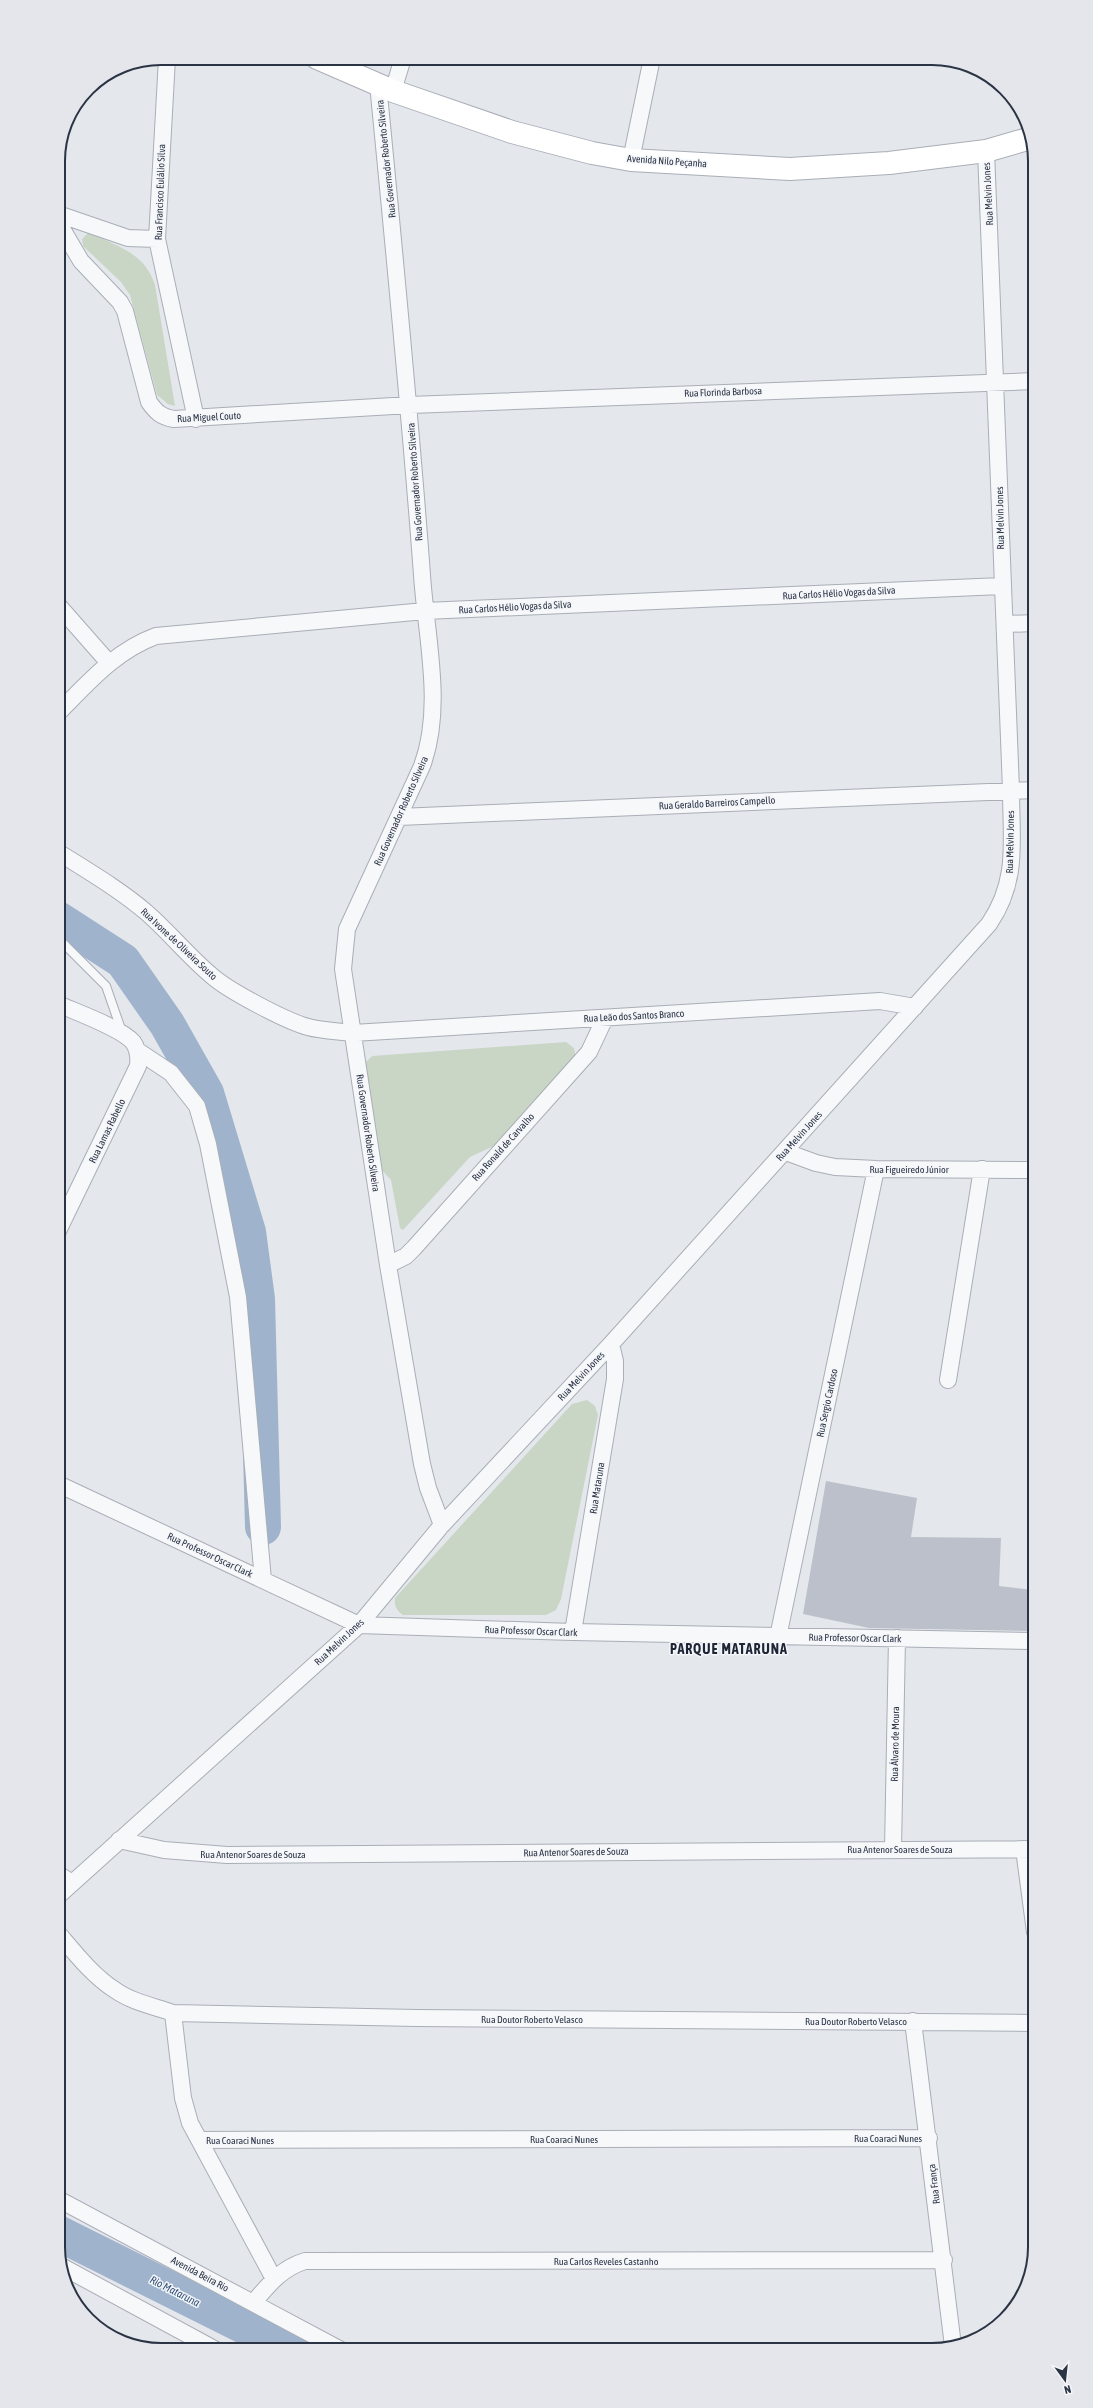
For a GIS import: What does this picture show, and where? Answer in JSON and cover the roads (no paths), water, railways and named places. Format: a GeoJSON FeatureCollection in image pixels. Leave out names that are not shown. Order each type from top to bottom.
{"type":"FeatureCollection","features":[{"type":"Feature","properties":{"kind":"main road","name":"Avenida Nilo Peçanha"},"geometry":{"type":"LineString","coordinates":[[334,65],[386,87],[512,132],[592,153],[631,160],[790,169],[889,163],[986,151],[1025,140]]}},
{"type":"Feature","properties":{"kind":"street","name":"Rua Francisco Eulálio Silva"},"geometry":{"type":"LineString","coordinates":[[167,65],[157,239],[196,419]]}},
{"type":"Feature","properties":{"kind":"street"},"geometry":{"type":"LineString","coordinates":[[386,87],[399,65]]}},
{"type":"Feature","properties":{"kind":"street"},"geometry":{"type":"LineString","coordinates":[[631,160],[651,65]]}},
{"type":"Feature","properties":{"kind":"street","name":"Rua Governador Roberto Silveira"},"geometry":{"type":"LineString","coordinates":[[386,87],[424,612],[433,696],[433,722],[429,747],[399,817],[347,928],[343,969],[388,1265],[422,1464],[428,1488],[442,1525]]}},
{"type":"Feature","properties":{"kind":"street","name":"Rua Melvin Jones"},"geometry":{"type":"LineString","coordinates":[[65,1890],[359,1625],[442,1525],[611,1344],[786,1152],[915,1007],[988,924],[1007,891],[1011,872],[1011,790],[1005,624],[1001,586],[996,381],[986,151]]}},
{"type":"Feature","properties":{"kind":"street"},"geometry":{"type":"LineString","coordinates":[[65,216],[128,238],[157,239]]}},
{"type":"Feature","properties":{"kind":"street","name":"Rua Miguel Couto"},"geometry":{"type":"LineString","coordinates":[[65,234],[81,261],[120,302],[125,311],[149,402],[163,417],[196,419],[410,405]]}},
{"type":"Feature","properties":{"kind":"street","name":"Rua Florinda Barbosa"},"geometry":{"type":"LineString","coordinates":[[410,405],[996,381],[1028,381]]}},
{"type":"Feature","properties":{"kind":"street","name":"Rua Carlos Hélio Vogas da Silva"},"geometry":{"type":"LineString","coordinates":[[65,706],[109,663],[129,648],[156,636],[424,612],[1001,586]]}},
{"type":"Feature","properties":{"kind":"street"},"geometry":{"type":"LineString","coordinates":[[65,613],[109,663]]}},
{"type":"Feature","properties":{"kind":"street"},"geometry":{"type":"LineString","coordinates":[[1005,624],[1028,624]]}},
{"type":"Feature","properties":{"kind":"street","name":"Rua Geraldo Barreiros Campello"},"geometry":{"type":"LineString","coordinates":[[399,817],[1028,790]]}},
{"type":"Feature","properties":{"kind":"street","name":"Rua Ivone de Oliveira Souto"},"geometry":{"type":"LineString","coordinates":[[65,857],[123,894],[167,930],[212,976],[230,988],[307,1027],[353,1033]]}},
{"type":"Feature","properties":{"kind":"street","name":"Rua Leão dos Santos Branco"},"geometry":{"type":"LineString","coordinates":[[353,1033],[880,1001],[915,1007]]}},
{"type":"Feature","properties":{"kind":"street"},"geometry":{"type":"LineString","coordinates":[[65,1007],[122,1034],[134,1044],[138,1051],[171,1073],[197,1106],[208,1144],[238,1297],[263,1580]]}},
{"type":"Feature","properties":{"kind":"street","name":"Rua Ronald de Carvalho"},"geometry":{"type":"LineString","coordinates":[[388,1265],[406,1256],[414,1248],[584,1058],[597,1037],[605,1018]]}},
{"type":"Feature","properties":{"kind":"street","name":"Rua Lamas Rabello"},"geometry":{"type":"LineString","coordinates":[[65,1216],[138,1066],[138,1051]]}},
{"type":"Feature","properties":{"kind":"street","name":"Rua Figueiredo Júnior"},"geometry":{"type":"LineString","coordinates":[[786,1152],[816,1163],[876,1170],[982,1168],[1028,1170]]}},
{"type":"Feature","properties":{"kind":"street"},"geometry":{"type":"LineString","coordinates":[[948,1380],[982,1168]]}},
{"type":"Feature","properties":{"kind":"street","name":"Rua Sergio Cardoso"},"geometry":{"type":"LineString","coordinates":[[778,1637],[876,1170]]}},
{"type":"Feature","properties":{"kind":"street","name":"Rua Mataruna"},"geometry":{"type":"LineString","coordinates":[[573,1632],[615,1378],[615,1361],[611,1344]]}},
{"type":"Feature","properties":{"kind":"street","name":"Rua Professor Oscar Clark"},"geometry":{"type":"LineString","coordinates":[[65,1487],[359,1625],[778,1637],[1028,1641]]}},
{"type":"Feature","properties":{"kind":"street","name":"Rua Álvaro de Moura"},"geometry":{"type":"LineString","coordinates":[[892,1849],[898,1638]]}},
{"type":"Feature","properties":{"kind":"street","name":"Rua Antenor Soares de Souza"},"geometry":{"type":"LineString","coordinates":[[119,1840],[164,1850],[227,1855],[1028,1849]]}},
{"type":"Feature","properties":{"kind":"street"},"geometry":{"type":"LineString","coordinates":[[65,1878],[72,1883]]}},
{"type":"Feature","properties":{"kind":"street","name":"Rua Doutor Roberto Velasco"},"geometry":{"type":"LineString","coordinates":[[65,1941],[91,1970],[114,1990],[135,2000],[173,2013],[425,2018],[913,2021],[1028,2024]]}},
{"type":"Feature","properties":{"kind":"street"},"geometry":{"type":"LineString","coordinates":[[173,2013],[183,2098],[190,2123],[274,2279]]}},
{"type":"Feature","properties":{"kind":"street","name":"Rua França"},"geometry":{"type":"LineString","coordinates":[[913,2021],[929,2138],[952,2340]]}},
{"type":"Feature","properties":{"kind":"street","name":"Rua Coaraci Nunes"},"geometry":{"type":"LineString","coordinates":[[199,2140],[929,2138]]}},
{"type":"Feature","properties":{"kind":"street","name":"Avenida Beira Rio"},"geometry":{"type":"LineString","coordinates":[[65,2203],[254,2302],[294,2326],[327,2343]]}},
{"type":"Feature","properties":{"kind":"street","name":"Rua Carlos Reveles Castanho"},"geometry":{"type":"LineString","coordinates":[[254,2302],[274,2279],[286,2269],[305,2262],[944,2260]]}},
{"type":"Feature","properties":{"kind":"street"},"geometry":{"type":"LineString","coordinates":[[68,2270],[203,2343]]}},
{"type":"Feature","properties":{"kind":"lane"},"geometry":{"type":"LineString","coordinates":[[65,945],[106,986],[122,1034]]}},
{"type":"Feature","properties":{"kind":"waterway"},"geometry":{"type":"LineString","coordinates":[[65,924],[123,961],[167,1024],[206,1093],[248,1232],[257,1299],[263,1527]]}},
{"type":"Feature","properties":{"kind":"waterway","name":"Rio Mataruna"},"geometry":{"type":"LineString","coordinates":[[65,2236],[278,2343]]}},
{"type":"Feature","properties":{"kind":"district","name":"PARQUE MATARUNA"},"geometry":{"type":"Point","coordinates":[729,1649]}}]}
